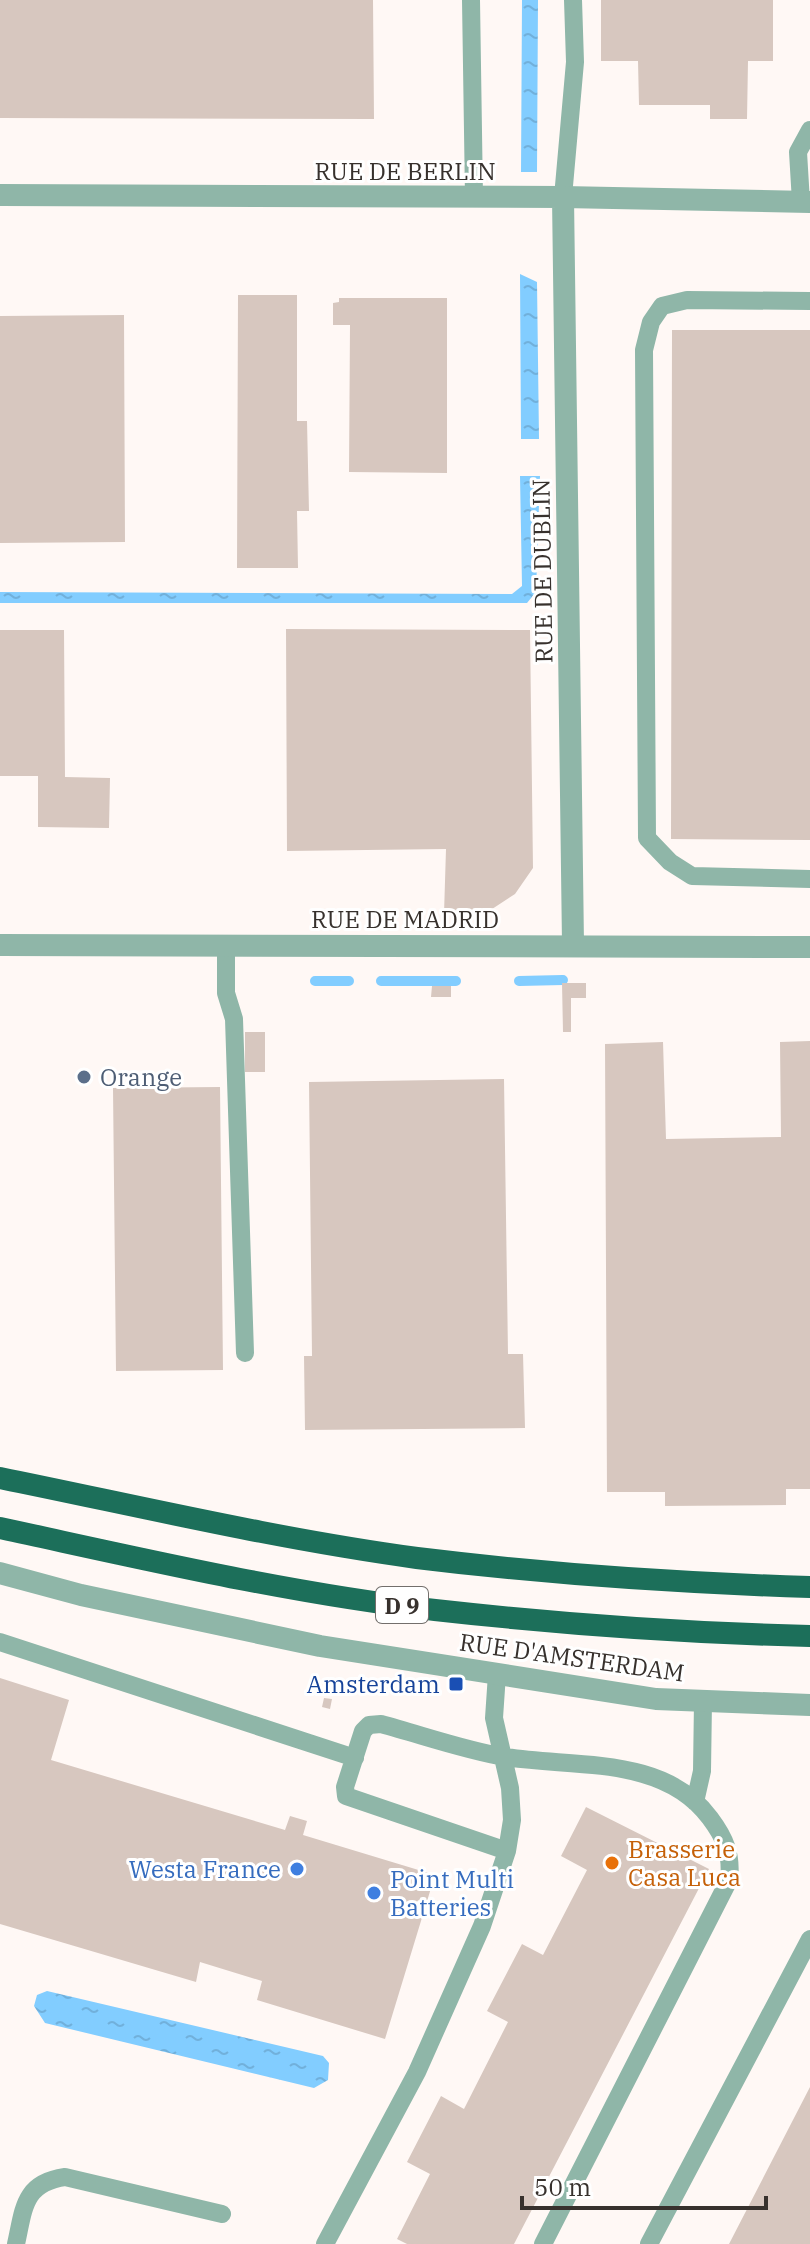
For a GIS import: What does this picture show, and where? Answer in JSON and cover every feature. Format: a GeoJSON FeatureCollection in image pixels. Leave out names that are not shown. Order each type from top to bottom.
{"type":"FeatureCollection","features":[{"type":"Feature","properties":{"kind":"highway","name":"D 9"},"geometry":{"type":"LineString","coordinates":[[0,1478],[190,1517],[416,1557],[681,1583],[810,1587]]}},
{"type":"Feature","properties":{"kind":"highway","name":"D 9"},"geometry":{"type":"LineString","coordinates":[[0,1528],[222,1576],[433,1610],[685,1633],[810,1636]]}},
{"type":"Feature","properties":{"kind":"street","name":"RUE DE BERLIN"},"geometry":{"type":"LineString","coordinates":[[0,195],[563,197],[806,202]]}},
{"type":"Feature","properties":{"kind":"street","name":"RUE DE DUBLIN"},"geometry":{"type":"LineString","coordinates":[[563,197],[573,944]]}},
{"type":"Feature","properties":{"kind":"street","name":"RUE DE MADRID"},"geometry":{"type":"LineString","coordinates":[[0,945],[573,944],[810,947]]}},
{"type":"Feature","properties":{"kind":"street","name":"RUE D'AMSTERDAM"},"geometry":{"type":"LineString","coordinates":[[0,1573],[81,1595],[320,1646],[656,1699],[810,1705]]}},
{"type":"Feature","properties":{"kind":"lane"},"geometry":{"type":"LineString","coordinates":[[471,0],[474,197]]}},
{"type":"Feature","properties":{"kind":"lane"},"geometry":{"type":"LineString","coordinates":[[563,197],[575,62],[573,0]]}},
{"type":"Feature","properties":{"kind":"lane"},"geometry":{"type":"LineString","coordinates":[[806,202],[798,152],[810,130]]}},
{"type":"Feature","properties":{"kind":"lane"},"geometry":{"type":"LineString","coordinates":[[810,301],[687,300],[662,306],[651,322],[644,350],[647,838],[670,862],[692,876],[810,879]]}},
{"type":"Feature","properties":{"kind":"lane"},"geometry":{"type":"LineString","coordinates":[[226,946],[226,993],[234,1019],[245,1353]]}},
{"type":"Feature","properties":{"kind":"lane"},"geometry":{"type":"LineString","coordinates":[[0,1642],[355,1758]]}},
{"type":"Feature","properties":{"kind":"lane"},"geometry":{"type":"LineString","coordinates":[[325,2244],[417,2072],[482,1926],[507,1851],[512,1820],[505,1757],[494,1718],[497,1674]]}},
{"type":"Feature","properties":{"kind":"lane"},"geometry":{"type":"LineString","coordinates":[[695,1802],[702,1771],[703,1701]]}},
{"type":"Feature","properties":{"kind":"lane"},"geometry":{"type":"LineString","coordinates":[[507,1851],[346,1796],[345,1787],[363,1731],[369,1725],[381,1724],[505,1757],[609,1766],[658,1778],[695,1802],[722,1834],[731,1859],[729,1880],[543,2244]]}},
{"type":"Feature","properties":{"kind":"lane"},"geometry":{"type":"LineString","coordinates":[[649,2244],[810,1939]]}},
{"type":"Feature","properties":{"kind":"lane"},"geometry":{"type":"LineString","coordinates":[[16,2244],[25,2204],[34,2188],[46,2180],[65,2177],[222,2214]]}},
{"type":"Feature","properties":{"kind":"water"},"geometry":{"type":"Polygon","coordinates":[[[522,0],[538,0],[537,172],[521,172],[522,0]]]}},
{"type":"Feature","properties":{"kind":"water"},"geometry":{"type":"Polygon","coordinates":[[[520,274],[537,282],[539,439],[521,439],[520,274]]]}},
{"type":"Feature","properties":{"kind":"water"},"geometry":{"type":"Polygon","coordinates":[[[520,476],[540,476],[536,592],[527,603],[0,603],[0,592],[512,594],[522,586],[520,476]]]}},
{"type":"Feature","properties":{"kind":"water"},"geometry":{"type":"Polygon","coordinates":[[[47,1991],[323,2056],[329,2063],[328,2080],[314,2088],[45,2023],[34,2006],[37,1995],[47,1991]]]}},
{"type":"Feature","properties":{"kind":"building"},"geometry":{"type":"Polygon","coordinates":[[[0,0],[373,0],[374,119],[0,118],[0,0]]]}},
{"type":"Feature","properties":{"kind":"building"},"geometry":{"type":"Polygon","coordinates":[[[601,0],[773,0],[773,61],[748,61],[747,119],[710,119],[710,105],[639,105],[638,61],[601,61],[601,0]]]}},
{"type":"Feature","properties":{"kind":"building"},"geometry":{"type":"Polygon","coordinates":[[[238,295],[297,295],[297,421],[307,421],[309,511],[297,511],[298,568],[237,568],[238,295]]]}},
{"type":"Feature","properties":{"kind":"building"},"geometry":{"type":"Polygon","coordinates":[[[339,298],[447,298],[447,473],[349,472],[350,325],[333,325],[333,303],[339,302],[339,298]]]}},
{"type":"Feature","properties":{"kind":"building"},"geometry":{"type":"Polygon","coordinates":[[[124,315],[125,542],[0,543],[0,316],[124,315]]]}},
{"type":"Feature","properties":{"kind":"building"},"geometry":{"type":"Polygon","coordinates":[[[672,330],[810,330],[810,840],[671,839],[672,330]]]}},
{"type":"Feature","properties":{"kind":"building"},"geometry":{"type":"Polygon","coordinates":[[[286,629],[530,630],[533,868],[515,894],[486,913],[444,914],[446,849],[287,851],[286,629]]]}},
{"type":"Feature","properties":{"kind":"building"},"geometry":{"type":"Polygon","coordinates":[[[0,630],[64,630],[65,777],[110,778],[109,828],[38,827],[38,776],[0,776],[0,630]]]}},
{"type":"Feature","properties":{"kind":"building"},"geometry":{"type":"Polygon","coordinates":[[[562,983],[586,983],[586,998],[571,998],[571,1032],[563,1032],[562,983]]]}},
{"type":"Feature","properties":{"kind":"building"},"geometry":{"type":"Polygon","coordinates":[[[432,986],[451,986],[451,997],[431,997],[432,986]]]}},
{"type":"Feature","properties":{"kind":"building"},"geometry":{"type":"Polygon","coordinates":[[[245,1032],[265,1032],[265,1072],[245,1072],[245,1032]]]}},
{"type":"Feature","properties":{"kind":"building"},"geometry":{"type":"Polygon","coordinates":[[[810,1041],[810,1489],[786,1489],[786,1505],[665,1506],[665,1492],[607,1492],[605,1044],[663,1042],[666,1139],[781,1137],[780,1042],[810,1041]]]}},
{"type":"Feature","properties":{"kind":"building"},"geometry":{"type":"Polygon","coordinates":[[[504,1079],[508,1354],[523,1354],[525,1428],[305,1430],[304,1356],[312,1356],[309,1082],[504,1079]]]}},
{"type":"Feature","properties":{"kind":"building"},"geometry":{"type":"Polygon","coordinates":[[[220,1087],[223,1370],[116,1371],[113,1088],[220,1087]]]}},
{"type":"Feature","properties":{"kind":"building"},"geometry":{"type":"Polygon","coordinates":[[[0,1678],[69,1700],[51,1760],[285,1830],[290,1816],[307,1821],[303,1835],[435,1875],[385,2039],[257,2000],[262,1981],[200,1962],[196,1982],[0,1924],[0,1678]]]}},
{"type":"Feature","properties":{"kind":"building"},"geometry":{"type":"Polygon","coordinates":[[[324,1698],[332,1699],[330,1709],[322,1707],[324,1698]]]}},
{"type":"Feature","properties":{"kind":"building"},"geometry":{"type":"Polygon","coordinates":[[[586,1807],[709,1869],[514,2244],[407,2244],[397,2239],[430,2174],[407,2162],[441,2096],[464,2109],[508,2022],[487,2011],[522,1944],[543,1955],[587,1870],[561,1856],[586,1807]]]}},
{"type":"Feature","properties":{"kind":"building"},"geometry":{"type":"Polygon","coordinates":[[[810,2087],[810,2244],[729,2244],[810,2087]]]}},
{"type":"Feature","properties":{"kind":"waterway"},"geometry":{"type":"LineString","coordinates":[[519,981],[563,980]]}},
{"type":"Feature","properties":{"kind":"waterway"},"geometry":{"type":"LineString","coordinates":[[315,981],[349,981]]}},
{"type":"Feature","properties":{"kind":"waterway"},"geometry":{"type":"LineString","coordinates":[[381,981],[456,981]]}},
{"type":"Feature","properties":{"kind":"place","name":"Orange"},"geometry":{"type":"Point","coordinates":[84,1077]}},
{"type":"Feature","properties":{"kind":"place","name":"Amsterdam"},"geometry":{"type":"Point","coordinates":[456,1684]}},
{"type":"Feature","properties":{"kind":"place","name":"Brasserie Casa Luca"},"geometry":{"type":"Point","coordinates":[612,1863]}},
{"type":"Feature","properties":{"kind":"place","name":"Westa France"},"geometry":{"type":"Point","coordinates":[297,1869]}},
{"type":"Feature","properties":{"kind":"place","name":"Point Multi Batteries"},"geometry":{"type":"Point","coordinates":[374,1893]}}]}
